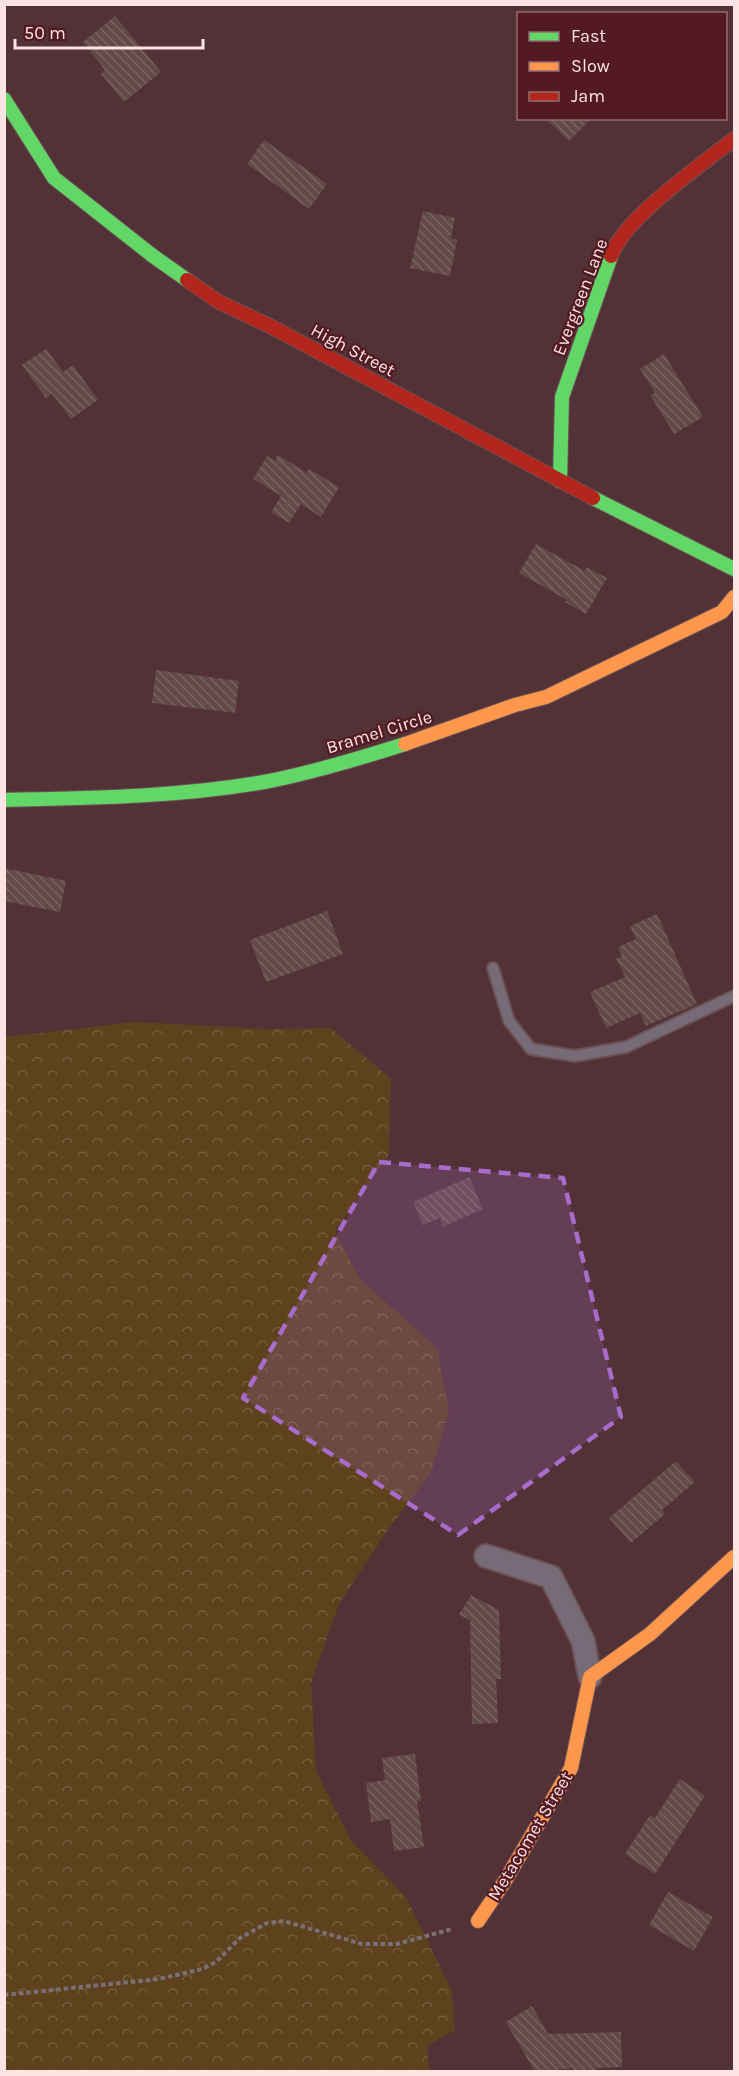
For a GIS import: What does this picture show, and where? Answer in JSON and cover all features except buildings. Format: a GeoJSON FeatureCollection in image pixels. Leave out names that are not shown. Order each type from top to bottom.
{"type":"FeatureCollection","features":[{"type":"Feature","properties":{"kind":"street","name":"High Street"},"geometry":{"type":"LineString","coordinates":[[4,99],[54,177],[153,256],[219,302],[270,326],[648,527],[735,569]]}},
{"type":"Feature","properties":{"kind":"street","name":"Evergreen Lane"},"geometry":{"type":"LineString","coordinates":[[561,481],[562,397],[615,245],[641,215],[735,139]]}},
{"type":"Feature","properties":{"kind":"street","name":"Bramel Circle"},"geometry":{"type":"LineString","coordinates":[[4,800],[180,794],[309,772],[385,751],[526,701],[546,697],[722,612],[735,597]]}},
{"type":"Feature","properties":{"kind":"street","name":"Metacomet Street"},"geometry":{"type":"LineString","coordinates":[[478,1921],[505,1881],[571,1768],[590,1677],[583,1641],[551,1577],[486,1556]]}},
{"type":"Feature","properties":{"kind":"street"},"geometry":{"type":"LineString","coordinates":[[590,1677],[650,1634],[735,1557]]}},
{"type":"Feature","properties":{"kind":"lane"},"geometry":{"type":"LineString","coordinates":[[493,968],[509,1021],[531,1049],[575,1056],[626,1047],[735,996]]}},
{"type":"Feature","properties":{"kind":"path"},"geometry":{"type":"LineString","coordinates":[[4,1995],[159,1979],[202,1969],[216,1962],[240,1938],[267,1923],[284,1921],[362,1944],[397,1944],[478,1921]]}},
{"type":"Feature","properties":{"kind":"highlighted area"},"geometry":{"type":"Polygon","coordinates":[[[379,1162],[563,1178],[621,1417],[458,1535],[243,1398],[379,1162]]]}},
{"type":"Feature","properties":{"kind":"green space"},"geometry":{"type":"Polygon","coordinates":[[[134,1022],[271,1029],[331,1028],[391,1079],[389,1154],[335,1231],[360,1279],[437,1348],[449,1411],[431,1472],[385,1534],[339,1604],[311,1683],[316,1771],[351,1840],[406,1897],[452,1991],[455,2030],[427,2046],[429,2071],[5,2071],[5,1037],[134,1022]]]}},
{"type":"Feature","properties":{"kind":"traffic: fast"},"geometry":{"type":"LineString","coordinates":[[4,99],[54,178],[187,280]]}},
{"type":"Feature","properties":{"kind":"traffic: fast"},"geometry":{"type":"LineString","coordinates":[[560,481],[562,397],[611,256]]}},
{"type":"Feature","properties":{"kind":"traffic: fast"},"geometry":{"type":"LineString","coordinates":[[593,498],[734,569]]}},
{"type":"Feature","properties":{"kind":"traffic: fast"},"geometry":{"type":"LineString","coordinates":[[4,800],[134,796],[232,787],[300,774],[405,744]]}},
{"type":"Feature","properties":{"kind":"traffic: slow"},"geometry":{"type":"LineString","coordinates":[[405,744],[515,705],[546,697],[722,612],[734,597]]}},
{"type":"Feature","properties":{"kind":"traffic: slow"},"geometry":{"type":"LineString","coordinates":[[478,1921],[505,1881],[571,1768],[590,1677],[650,1634],[734,1557]]}},
{"type":"Feature","properties":{"kind":"traffic: jam"},"geometry":{"type":"LineString","coordinates":[[611,256],[631,225],[647,209],[734,139]]}},
{"type":"Feature","properties":{"kind":"traffic: jam"},"geometry":{"type":"LineString","coordinates":[[187,280],[219,302],[270,326],[593,498]]}}]}
